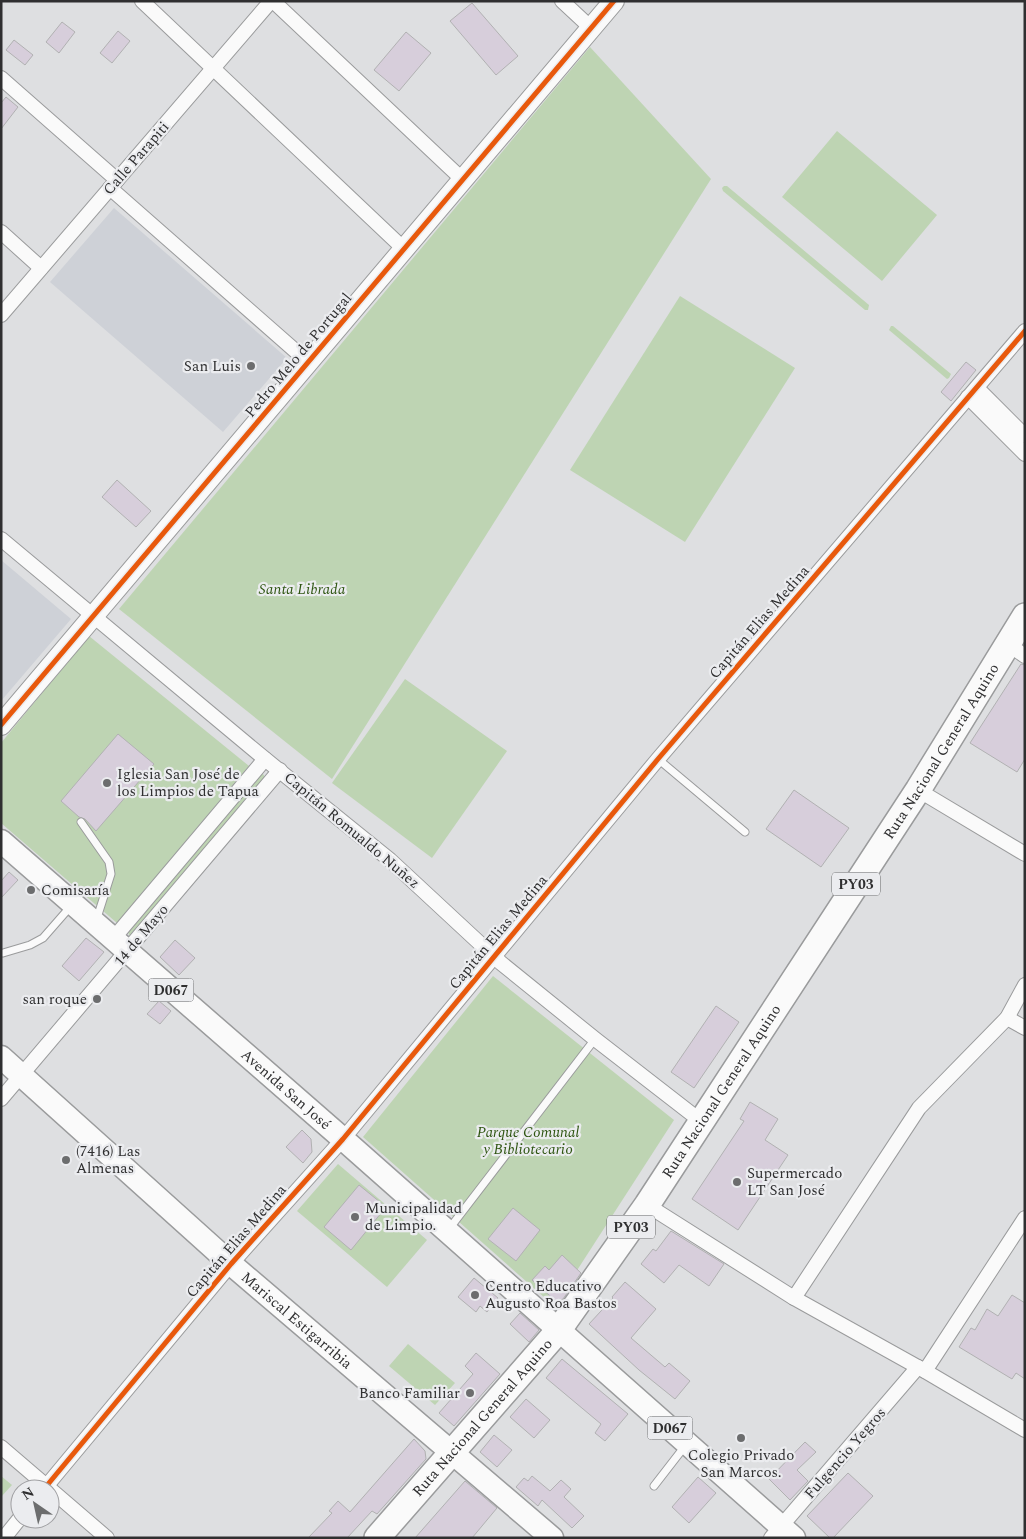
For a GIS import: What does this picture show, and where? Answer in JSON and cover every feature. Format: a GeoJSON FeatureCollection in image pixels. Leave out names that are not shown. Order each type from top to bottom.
{"type":"FeatureCollection","features":[{"type":"Feature","properties":{"kind":"highway","name":"Ruta Nacional General Aquino"},"geometry":{"type":"LineString","coordinates":[[377,1538],[558,1331],[647,1205],[918,790],[1016,650],[1025,616]]}},
{"type":"Feature","properties":{"kind":"main road","name":"Avenida San José"},"geometry":{"type":"LineString","coordinates":[[1,841],[687,1444],[782,1534]]}},
{"type":"Feature","properties":{"kind":"main road","name":"Mariscal Estigarribia"},"geometry":{"type":"LineString","coordinates":[[1,1057],[231,1264],[552,1538]]}},
{"type":"Feature","properties":{"kind":"street"},"geometry":{"type":"LineString","coordinates":[[142,1],[404,249]]}},
{"type":"Feature","properties":{"kind":"street"},"geometry":{"type":"LineString","coordinates":[[272,1],[463,180]]}},
{"type":"Feature","properties":{"kind":"street","name":"Calle Parapiti"},"geometry":{"type":"LineString","coordinates":[[1,315],[272,1]]}},
{"type":"Feature","properties":{"kind":"street"},"geometry":{"type":"LineString","coordinates":[[562,1],[591,28]]}},
{"type":"Feature","properties":{"kind":"street","name":"Pedro Melo de Portugal"},"geometry":{"type":"LineString","coordinates":[[1,724],[614,1]]}},
{"type":"Feature","properties":{"kind":"street"},"geometry":{"type":"LineString","coordinates":[[1,78],[308,362]]}},
{"type":"Feature","properties":{"kind":"street"},"geometry":{"type":"LineString","coordinates":[[1,232],[41,268]]}},
{"type":"Feature","properties":{"kind":"street","name":"Capitán Elias Medina"},"geometry":{"type":"LineString","coordinates":[[55,1479],[231,1264],[342,1139],[658,759],[972,392],[1020,339]]}},
{"type":"Feature","properties":{"kind":"street"},"geometry":{"type":"LineString","coordinates":[[972,392],[1025,436]]}},
{"type":"Feature","properties":{"kind":"street"},"geometry":{"type":"LineString","coordinates":[[972,392],[1025,454]]}},
{"type":"Feature","properties":{"kind":"street","name":"Capitán Romualdo Nuñez"},"geometry":{"type":"LineString","coordinates":[[1,539],[265,759],[390,860],[494,957],[702,1122]]}},
{"type":"Feature","properties":{"kind":"street","name":"14 de Mayo"},"geometry":{"type":"LineString","coordinates":[[1,1099],[22,1075],[265,759]]}},
{"type":"Feature","properties":{"kind":"street","name":"14 de Mayo"},"geometry":{"type":"LineString","coordinates":[[120,946],[280,770]]}},
{"type":"Feature","properties":{"kind":"street"},"geometry":{"type":"LineString","coordinates":[[918,790],[1025,854]]}},
{"type":"Feature","properties":{"kind":"street"},"geometry":{"type":"LineString","coordinates":[[794,1298],[919,1108],[1007,1018],[1025,985]]}},
{"type":"Feature","properties":{"kind":"street"},"geometry":{"type":"LineString","coordinates":[[1007,1018],[1025,1028]]}},
{"type":"Feature","properties":{"kind":"street"},"geometry":{"type":"LineString","coordinates":[[647,1205],[794,1298],[922,1369],[1025,1430]]}},
{"type":"Feature","properties":{"kind":"street","name":"Fulgencio Yegros"},"geometry":{"type":"LineString","coordinates":[[782,1534],[922,1369],[1025,1218]]}},
{"type":"Feature","properties":{"kind":"street"},"geometry":{"type":"LineString","coordinates":[[1,1447],[38,1479]]}},
{"type":"Feature","properties":{"kind":"street"},"geometry":{"type":"LineString","coordinates":[[60,1498],[107,1538]]}},
{"type":"Feature","properties":{"kind":"lane"},"geometry":{"type":"LineString","coordinates":[[658,759],[745,832]]}},
{"type":"Feature","properties":{"kind":"lane"},"geometry":{"type":"LineString","coordinates":[[81,822],[110,862],[111,868],[111,874],[95,923]]}},
{"type":"Feature","properties":{"kind":"lane"},"geometry":{"type":"LineString","coordinates":[[3,953],[30,945],[43,938],[73,904]]}},
{"type":"Feature","properties":{"kind":"lane"},"geometry":{"type":"LineString","coordinates":[[447,1232],[595,1039]]}},
{"type":"Feature","properties":{"kind":"lane"},"geometry":{"type":"LineString","coordinates":[[654,1486],[674,1458],[687,1444]]}},
{"type":"Feature","properties":{"kind":"shaded area"},"geometry":{"type":"Polygon","coordinates":[[[114,208],[287,358],[223,432],[50,282],[114,208]]]}},
{"type":"Feature","properties":{"kind":"shaded area"},"geometry":{"type":"Polygon","coordinates":[[[1,560],[71,619],[1,701],[1,560]]]}},
{"type":"Feature","properties":{"kind":"green space","name":"Santa Librada"},"geometry":{"type":"Polygon","coordinates":[[[590,47],[711,179],[332,779],[119,609],[590,47]]]}},
{"type":"Feature","properties":{"kind":"green space"},"geometry":{"type":"Polygon","coordinates":[[[837,131],[937,215],[882,281],[782,197],[837,131]]]}},
{"type":"Feature","properties":{"kind":"green space"},"geometry":{"type":"Polygon","coordinates":[[[727,186],[869,305],[868,310],[865,310],[723,191],[722,188],[727,186]]]}},
{"type":"Feature","properties":{"kind":"green space"},"geometry":{"type":"Polygon","coordinates":[[[680,296],[795,368],[685,542],[570,470],[680,296]]]}},
{"type":"Feature","properties":{"kind":"green space"},"geometry":{"type":"Polygon","coordinates":[[[891,326],[951,374],[949,378],[947,379],[889,330],[891,326]]]}},
{"type":"Feature","properties":{"kind":"green space"},"geometry":{"type":"Polygon","coordinates":[[[89,636],[249,766],[117,923],[1,823],[1,743],[89,636]]]}},
{"type":"Feature","properties":{"kind":"green space"},"geometry":{"type":"Polygon","coordinates":[[[405,679],[507,751],[432,858],[332,783],[405,679]]]}},
{"type":"Feature","properties":{"kind":"green space"},"geometry":{"type":"Polygon","coordinates":[[[261,773],[264,775],[264,778],[131,936],[129,935],[128,931],[261,773]]]}},
{"type":"Feature","properties":{"kind":"green space","name":"Parque Comunal y Bibliotecario"},"geometry":{"type":"Polygon","coordinates":[[[493,976],[674,1120],[554,1306],[363,1137],[493,976]]]}},
{"type":"Feature","properties":{"kind":"green space"},"geometry":{"type":"Polygon","coordinates":[[[338,1164],[427,1240],[387,1287],[297,1211],[338,1164]]]}},
{"type":"Feature","properties":{"kind":"green space"},"geometry":{"type":"Polygon","coordinates":[[[408,1344],[455,1383],[435,1405],[389,1366],[408,1344]]]}},
{"type":"Feature","properties":{"kind":"green space"},"geometry":{"type":"Polygon","coordinates":[[[1,1476],[10,1483],[10,1487],[1,1497],[1,1476]]]}},
{"type":"Feature","properties":{"kind":"building"},"geometry":{"type":"Polygon","coordinates":[[[472,3],[518,56],[496,75],[450,21],[472,3]]]}},
{"type":"Feature","properties":{"kind":"building"},"geometry":{"type":"Polygon","coordinates":[[[62,22],[75,32],[59,53],[46,42],[62,22]]]}},
{"type":"Feature","properties":{"kind":"building"},"geometry":{"type":"Polygon","coordinates":[[[118,31],[130,41],[112,63],[100,53],[118,31]]]}},
{"type":"Feature","properties":{"kind":"building"},"geometry":{"type":"Polygon","coordinates":[[[406,32],[431,53],[399,91],[374,70],[406,32]]]}},
{"type":"Feature","properties":{"kind":"building"},"geometry":{"type":"Polygon","coordinates":[[[14,40],[33,55],[25,65],[6,50],[14,40]]]}},
{"type":"Feature","properties":{"kind":"building"},"geometry":{"type":"Polygon","coordinates":[[[6,97],[18,107],[1,129],[1,103],[6,97]]]}},
{"type":"Feature","properties":{"kind":"building"},"geometry":{"type":"Polygon","coordinates":[[[966,362],[976,370],[951,401],[941,392],[966,362]]]}},
{"type":"Feature","properties":{"kind":"building"},"geometry":{"type":"Polygon","coordinates":[[[117,480],[151,511],[136,527],[102,497],[117,480]]]}},
{"type":"Feature","properties":{"kind":"building"},"geometry":{"type":"Polygon","coordinates":[[[1021,664],[1025,665],[1025,759],[1017,772],[970,743],[1021,664]]]}},
{"type":"Feature","properties":{"kind":"building","name":"Iglesia San José de los Limpios de Tapua"},"geometry":{"type":"Polygon","coordinates":[[[118,734],[154,764],[96,831],[85,819],[79,817],[61,801],[118,734]]]}},
{"type":"Feature","properties":{"kind":"building"},"geometry":{"type":"Polygon","coordinates":[[[794,790],[849,828],[821,867],[766,829],[794,790]]]}},
{"type":"Feature","properties":{"kind":"building"},"geometry":{"type":"Polygon","coordinates":[[[9,872],[18,880],[1,898],[1,881],[9,872]]]}},
{"type":"Feature","properties":{"kind":"building"},"geometry":{"type":"Polygon","coordinates":[[[86,938],[104,952],[79,981],[62,966],[86,938]]]}},
{"type":"Feature","properties":{"kind":"building"},"geometry":{"type":"Polygon","coordinates":[[[175,940],[195,958],[179,975],[160,957],[175,940]]]}},
{"type":"Feature","properties":{"kind":"building"},"geometry":{"type":"Polygon","coordinates":[[[159,1001],[171,1011],[160,1024],[147,1014],[159,1001]]]}},
{"type":"Feature","properties":{"kind":"building"},"geometry":{"type":"Polygon","coordinates":[[[716,1006],[739,1022],[694,1088],[671,1072],[716,1006]]]}},
{"type":"Feature","properties":{"kind":"building","name":"Supermercado LT San José"},"geometry":{"type":"Polygon","coordinates":[[[750,1102],[778,1119],[765,1140],[788,1155],[738,1230],[692,1199],[744,1121],[740,1119],[750,1102]]]}},
{"type":"Feature","properties":{"kind":"building"},"geometry":{"type":"Polygon","coordinates":[[[302,1130],[311,1139],[312,1152],[303,1163],[286,1147],[302,1130]]]}},
{"type":"Feature","properties":{"kind":"building","name":"Municipalidad de Limpio."},"geometry":{"type":"Polygon","coordinates":[[[359,1185],[386,1207],[351,1250],[324,1227],[359,1185]]]}},
{"type":"Feature","properties":{"kind":"building"},"geometry":{"type":"Polygon","coordinates":[[[513,1208],[540,1230],[516,1261],[488,1239],[513,1208]]]}},
{"type":"Feature","properties":{"kind":"building"},"geometry":{"type":"Polygon","coordinates":[[[671,1231],[724,1264],[709,1286],[679,1265],[664,1283],[641,1264],[653,1249],[656,1251],[671,1231]]]}},
{"type":"Feature","properties":{"kind":"building"},"geometry":{"type":"Polygon","coordinates":[[[562,1255],[581,1273],[563,1299],[557,1302],[532,1280],[545,1266],[549,1270],[562,1255]]]}},
{"type":"Feature","properties":{"kind":"building","name":"Centro Educativo Augusto Roa Bastos"},"geometry":{"type":"Polygon","coordinates":[[[474,1278],[498,1298],[487,1312],[480,1306],[476,1312],[458,1297],[474,1278]]]}},
{"type":"Feature","properties":{"kind":"building"},"geometry":{"type":"Polygon","coordinates":[[[625,1282],[656,1309],[631,1338],[665,1367],[669,1363],[690,1381],[675,1399],[639,1370],[589,1324],[625,1282]]]}},
{"type":"Feature","properties":{"kind":"building"},"geometry":{"type":"Polygon","coordinates":[[[1012,1295],[1025,1303],[1025,1379],[1016,1373],[1012,1379],[959,1347],[971,1328],[975,1330],[987,1309],[998,1316],[1012,1295]]]}},
{"type":"Feature","properties":{"kind":"building"},"geometry":{"type":"Polygon","coordinates":[[[520,1313],[539,1330],[529,1342],[510,1324],[520,1313]]]}},
{"type":"Feature","properties":{"kind":"building","name":"Banco Familiar"},"geometry":{"type":"Polygon","coordinates":[[[476,1353],[500,1374],[454,1426],[439,1413],[473,1374],[465,1366],[476,1353]]]}},
{"type":"Feature","properties":{"kind":"building"},"geometry":{"type":"Polygon","coordinates":[[[562,1359],[628,1414],[605,1441],[595,1433],[601,1424],[546,1378],[562,1359]]]}},
{"type":"Feature","properties":{"kind":"building"},"geometry":{"type":"Polygon","coordinates":[[[526,1399],[550,1420],[534,1438],[510,1417],[526,1399]]]}},
{"type":"Feature","properties":{"kind":"building"},"geometry":{"type":"Polygon","coordinates":[[[494,1435],[512,1450],[497,1467],[480,1452],[494,1435]]]}},
{"type":"Feature","properties":{"kind":"building"},"geometry":{"type":"Polygon","coordinates":[[[414,1439],[425,1451],[426,1459],[377,1514],[372,1511],[347,1538],[308,1538],[332,1513],[329,1511],[338,1501],[350,1512],[414,1439]]]}},
{"type":"Feature","properties":{"kind":"building"},"geometry":{"type":"Polygon","coordinates":[[[805,1442],[816,1452],[797,1470],[808,1481],[790,1500],[769,1479],[805,1442]]]}},
{"type":"Feature","properties":{"kind":"building"},"geometry":{"type":"Polygon","coordinates":[[[848,1473],[873,1496],[833,1538],[830,1538],[807,1516],[848,1473]]]}},
{"type":"Feature","properties":{"kind":"building"},"geometry":{"type":"Polygon","coordinates":[[[532,1476],[550,1491],[561,1480],[571,1489],[564,1497],[584,1516],[572,1528],[542,1500],[538,1506],[516,1487],[524,1478],[528,1481],[532,1476]]]}},
{"type":"Feature","properties":{"kind":"building"},"geometry":{"type":"Polygon","coordinates":[[[698,1477],[716,1493],[689,1523],[672,1507],[698,1477]]]}},
{"type":"Feature","properties":{"kind":"building"},"geometry":{"type":"Polygon","coordinates":[[[465,1481],[497,1508],[472,1538],[415,1538],[465,1481]]]}},
{"type":"Feature","properties":{"kind":"cycle path"},"geometry":{"type":"LineString","coordinates":[[1,725],[614,1]]}},
{"type":"Feature","properties":{"kind":"cycle path"},"geometry":{"type":"LineString","coordinates":[[52,1479],[231,1264],[343,1139],[658,759],[1025,331]]}},
{"type":"Feature","properties":{"kind":"place","name":"San Luis"},"geometry":{"type":"Point","coordinates":[251,366]}},
{"type":"Feature","properties":{"kind":"place","name":"Iglesia San José de los Limpios de Tapua"},"geometry":{"type":"Point","coordinates":[107,783]}},
{"type":"Feature","properties":{"kind":"place","name":"Comisaría"},"geometry":{"type":"Point","coordinates":[31,890]}},
{"type":"Feature","properties":{"kind":"place","name":"san roque"},"geometry":{"type":"Point","coordinates":[97,999]}},
{"type":"Feature","properties":{"kind":"place","name":"(7416) Las Almenas"},"geometry":{"type":"Point","coordinates":[66,1160]}},
{"type":"Feature","properties":{"kind":"place","name":"Supermercado LT San José"},"geometry":{"type":"Point","coordinates":[737,1182]}},
{"type":"Feature","properties":{"kind":"place","name":"Municipalidad de Limpio."},"geometry":{"type":"Point","coordinates":[355,1217]}},
{"type":"Feature","properties":{"kind":"place","name":"Centro Educativo Augusto Roa Bastos"},"geometry":{"type":"Point","coordinates":[475,1295]}},
{"type":"Feature","properties":{"kind":"place","name":"Banco Familiar"},"geometry":{"type":"Point","coordinates":[470,1393]}},
{"type":"Feature","properties":{"kind":"place","name":"Colegio Privado San Marcos."},"geometry":{"type":"Point","coordinates":[741,1438]}}]}
